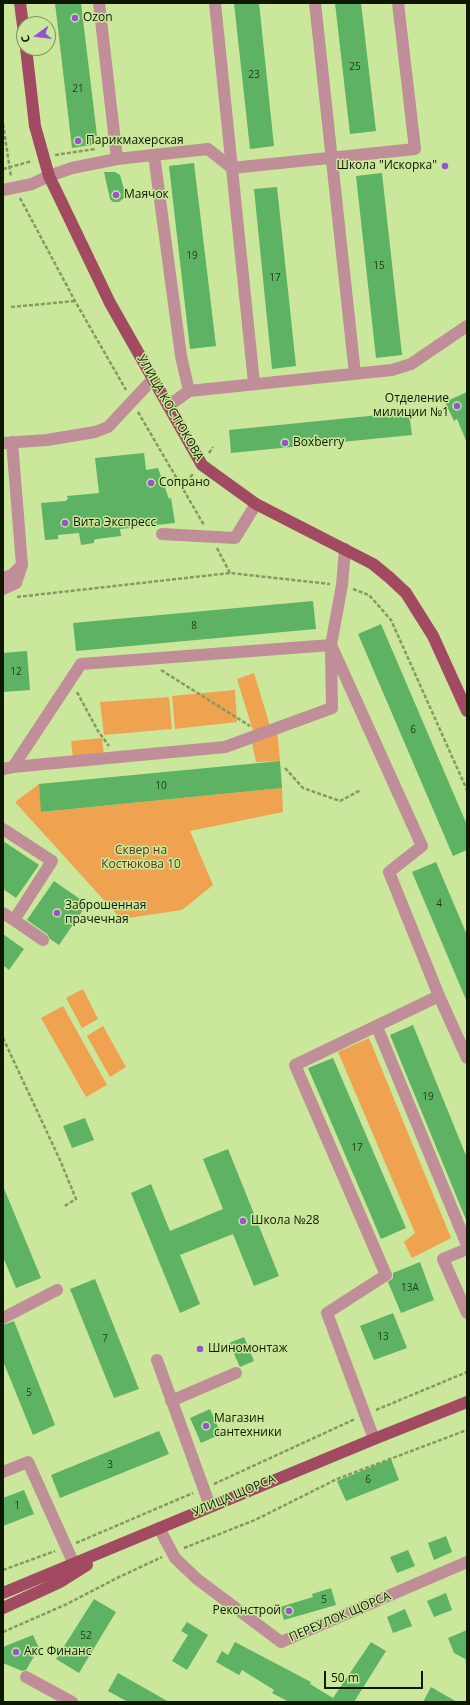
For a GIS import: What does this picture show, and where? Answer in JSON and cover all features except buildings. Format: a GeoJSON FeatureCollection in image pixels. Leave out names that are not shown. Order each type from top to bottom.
{"type":"FeatureCollection","features":[{"type":"Feature","properties":{"kind":"main road"},"geometry":{"type":"LineString","coordinates":[[20,3],[22,16]]}},
{"type":"Feature","properties":{"kind":"main road","name":"УЛИЦА КОСТЮКОВА"},"geometry":{"type":"LineString","coordinates":[[27,56],[36,126],[49,176],[110,303],[152,380],[202,465],[256,504],[373,564],[406,593],[433,636],[467,709]]}},
{"type":"Feature","properties":{"kind":"main road"},"geometry":{"type":"LineString","coordinates":[[434,1415],[467,1396]]}},
{"type":"Feature","properties":{"kind":"main road","name":"УЛИЦА ЩОРСА"},"geometry":{"type":"LineString","coordinates":[[3,1593],[210,1506],[467,1402]]}},
{"type":"Feature","properties":{"kind":"main road"},"geometry":{"type":"LineString","coordinates":[[3,1608],[60,1582],[113,1548]]}},
{"type":"Feature","properties":{"kind":"street"},"geometry":{"type":"LineString","coordinates":[[99,3],[117,159]]}},
{"type":"Feature","properties":{"kind":"street"},"geometry":{"type":"LineString","coordinates":[[215,3],[254,383]]}},
{"type":"Feature","properties":{"kind":"street"},"geometry":{"type":"LineString","coordinates":[[315,3],[355,374]]}},
{"type":"Feature","properties":{"kind":"street"},"geometry":{"type":"LineString","coordinates":[[9,189],[32,184],[72,168],[117,159],[208,149],[232,168],[415,149],[398,3]]}},
{"type":"Feature","properties":{"kind":"street"},"geometry":{"type":"LineString","coordinates":[[154,155],[181,356],[188,391]]}},
{"type":"Feature","properties":{"kind":"street"},"geometry":{"type":"LineString","coordinates":[[168,406],[188,391],[392,370],[411,364],[467,326]]}},
{"type":"Feature","properties":{"kind":"street"},"geometry":{"type":"LineString","coordinates":[[7,593],[16,583],[22,565],[8,442],[47,440],[95,432],[108,427],[152,380]]}},
{"type":"Feature","properties":{"kind":"street"},"geometry":{"type":"LineString","coordinates":[[162,534],[235,538],[256,504]]}},
{"type":"Feature","properties":{"kind":"street"},"geometry":{"type":"LineString","coordinates":[[8,768],[225,747],[332,708],[331,645],[342,585],[345,549]]}},
{"type":"Feature","properties":{"kind":"street"},"geometry":{"type":"LineString","coordinates":[[3,578],[12,575],[22,565]]}},
{"type":"Feature","properties":{"kind":"street"},"geometry":{"type":"LineString","coordinates":[[8,768],[81,664],[331,645]]}},
{"type":"Feature","properties":{"kind":"street"},"geometry":{"type":"LineString","coordinates":[[331,645],[422,846],[389,872],[439,996],[467,1058]]}},
{"type":"Feature","properties":{"kind":"street"},"geometry":{"type":"LineString","coordinates":[[3,829],[52,861],[14,920]]}},
{"type":"Feature","properties":{"kind":"street"},"geometry":{"type":"LineString","coordinates":[[3,913],[43,940]]}},
{"type":"Feature","properties":{"kind":"street"},"geometry":{"type":"LineString","coordinates":[[374,1439],[327,1313],[386,1275],[295,1065],[439,996]]}},
{"type":"Feature","properties":{"kind":"street"},"geometry":{"type":"LineString","coordinates":[[377,1027],[467,1245]]}},
{"type":"Feature","properties":{"kind":"street"},"geometry":{"type":"LineString","coordinates":[[467,1249],[442,1259],[467,1313]]}},
{"type":"Feature","properties":{"kind":"street"},"geometry":{"type":"LineString","coordinates":[[3,1318],[57,1290]]}},
{"type":"Feature","properties":{"kind":"street"},"geometry":{"type":"LineString","coordinates":[[157,1360],[210,1506]]}},
{"type":"Feature","properties":{"kind":"street"},"geometry":{"type":"LineString","coordinates":[[171,1401],[236,1373]]}},
{"type":"Feature","properties":{"kind":"street"},"geometry":{"type":"LineString","coordinates":[[3,1472],[28,1462],[74,1564]]}},
{"type":"Feature","properties":{"kind":"street","name":"ПЕРЕУЛОК ЩОРСА"},"geometry":{"type":"LineString","coordinates":[[159,1528],[172,1553],[197,1579],[281,1642],[467,1562]]}},
{"type":"Feature","properties":{"kind":"street"},"geometry":{"type":"LineString","coordinates":[[26,1677],[72,1702]]}},
{"type":"Feature","properties":{"kind":"path"},"geometry":{"type":"LineString","coordinates":[[3,124],[9,168],[9,189],[182,486],[188,500]]}},
{"type":"Feature","properties":{"kind":"path"},"geometry":{"type":"LineString","coordinates":[[3,169],[44,157],[115,147]]}},
{"type":"Feature","properties":{"kind":"path"},"geometry":{"type":"LineString","coordinates":[[11,307],[75,301]]}},
{"type":"Feature","properties":{"kind":"path"},"geometry":{"type":"LineString","coordinates":[[7,593],[230,573],[342,585],[369,595],[391,620],[467,790]]}},
{"type":"Feature","properties":{"kind":"path"},"geometry":{"type":"LineString","coordinates":[[144,660],[262,734]]}},
{"type":"Feature","properties":{"kind":"path"},"geometry":{"type":"LineString","coordinates":[[70,680],[98,731],[118,757]]}},
{"type":"Feature","properties":{"kind":"path"},"geometry":{"type":"LineString","coordinates":[[285,768],[303,788],[340,801],[361,790]]}},
{"type":"Feature","properties":{"kind":"path"},"geometry":{"type":"LineString","coordinates":[[3,1038],[60,1160],[76,1199],[63,1207]]}},
{"type":"Feature","properties":{"kind":"path"},"geometry":{"type":"LineString","coordinates":[[3,1570],[66,1548],[203,1489],[365,1414],[467,1372]]}},
{"type":"Feature","properties":{"kind":"path"},"geometry":{"type":"LineString","coordinates":[[3,1632],[67,1604],[117,1578],[172,1553],[255,1520],[337,1479],[467,1430]]}},
{"type":"Feature","properties":{"kind":"green space"},"geometry":{"type":"Polygon","coordinates":[[[254,673],[270,726],[253,731],[237,679],[254,673]]]}},
{"type":"Feature","properties":{"kind":"green space"},"geometry":{"type":"Polygon","coordinates":[[[235,690],[237,722],[175,729],[172,696],[235,690]]]}},
{"type":"Feature","properties":{"kind":"green space"},"geometry":{"type":"Polygon","coordinates":[[[169,697],[172,729],[104,735],[100,702],[169,697]]]}},
{"type":"Feature","properties":{"kind":"green space"},"geometry":{"type":"Polygon","coordinates":[[[277,728],[280,761],[256,762],[251,738],[277,728]]]}},
{"type":"Feature","properties":{"kind":"green space"},"geometry":{"type":"Polygon","coordinates":[[[102,738],[104,755],[73,758],[71,741],[102,738]]]}},
{"type":"Feature","properties":{"kind":"green space","name":"Сквер на Костюкова 10"},"geometry":{"type":"Polygon","coordinates":[[[39,784],[42,812],[282,788],[283,812],[190,831],[213,885],[182,910],[121,919],[15,802],[39,784]]]}},
{"type":"Feature","properties":{"kind":"green space"},"geometry":{"type":"Polygon","coordinates":[[[83,989],[98,1019],[82,1028],[66,998],[83,989]]]}},
{"type":"Feature","properties":{"kind":"green space"},"geometry":{"type":"Polygon","coordinates":[[[63,1006],[107,1085],[86,1097],[41,1018],[63,1006]]]}},
{"type":"Feature","properties":{"kind":"green space"},"geometry":{"type":"Polygon","coordinates":[[[103,1026],[126,1067],[110,1077],[87,1036],[103,1026]]]}},
{"type":"Feature","properties":{"kind":"green space"},"geometry":{"type":"Polygon","coordinates":[[[369,1038],[451,1238],[412,1258],[404,1242],[415,1233],[338,1052],[369,1038]]]}},
{"type":"Feature","properties":{"kind":"place","name":"Ozon"},"geometry":{"type":"Point","coordinates":[75,18]}},
{"type":"Feature","properties":{"kind":"place","name":"Парикмахерская"},"geometry":{"type":"Point","coordinates":[78,141]}},
{"type":"Feature","properties":{"kind":"place","name":"Школа \"Искорка\""},"geometry":{"type":"Point","coordinates":[445,166]}},
{"type":"Feature","properties":{"kind":"place","name":"Маячок"},"geometry":{"type":"Point","coordinates":[116,195]}},
{"type":"Feature","properties":{"kind":"place","name":"Отделение милиции №1"},"geometry":{"type":"Point","coordinates":[457,406]}},
{"type":"Feature","properties":{"kind":"place","name":"Boxberry"},"geometry":{"type":"Point","coordinates":[285,443]}},
{"type":"Feature","properties":{"kind":"place","name":"Сопрано"},"geometry":{"type":"Point","coordinates":[151,483]}},
{"type":"Feature","properties":{"kind":"place","name":"Вита Экспресс"},"geometry":{"type":"Point","coordinates":[65,523]}},
{"type":"Feature","properties":{"kind":"place","name":"Заброшенная прачечная"},"geometry":{"type":"Point","coordinates":[57,913]}},
{"type":"Feature","properties":{"kind":"place","name":"Школа №28"},"geometry":{"type":"Point","coordinates":[243,1221]}},
{"type":"Feature","properties":{"kind":"place","name":"Шиномонтаж"},"geometry":{"type":"Point","coordinates":[200,1349]}},
{"type":"Feature","properties":{"kind":"place","name":"Магазин сантехники"},"geometry":{"type":"Point","coordinates":[206,1426]}},
{"type":"Feature","properties":{"kind":"place","name":"Реконстрой"},"geometry":{"type":"Point","coordinates":[289,1611]}},
{"type":"Feature","properties":{"kind":"place","name":"Акс Финанс"},"geometry":{"type":"Point","coordinates":[16,1652]}}]}
